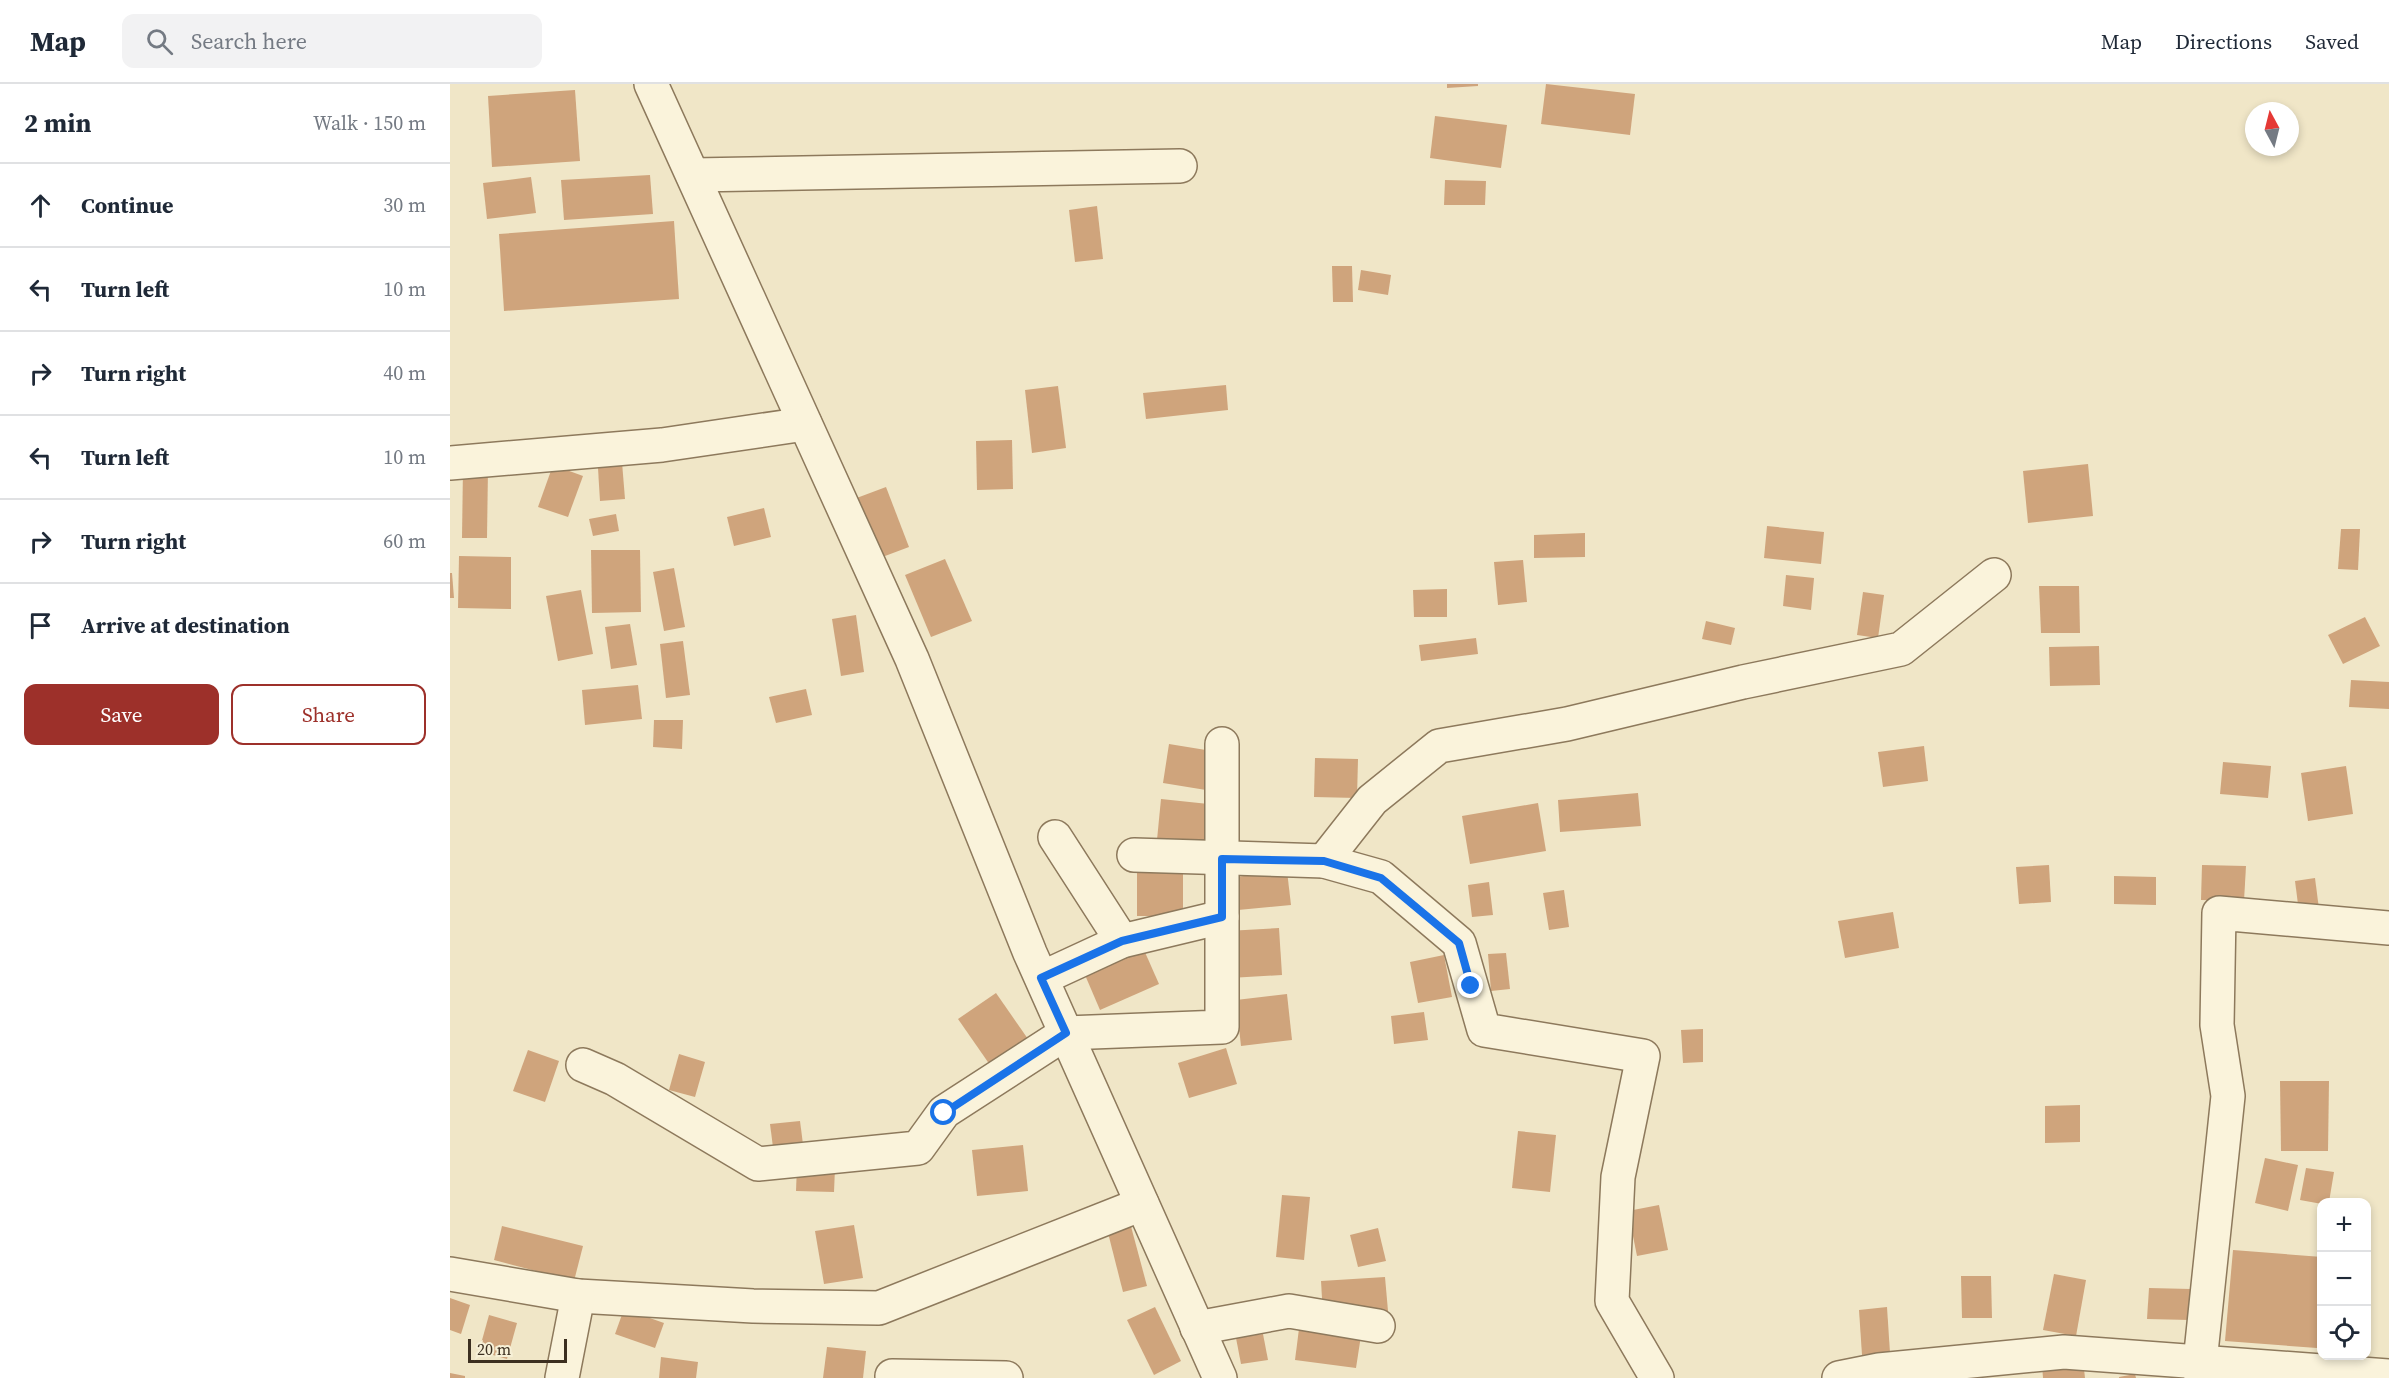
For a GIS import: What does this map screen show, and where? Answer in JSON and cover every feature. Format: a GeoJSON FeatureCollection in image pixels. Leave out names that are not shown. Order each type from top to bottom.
{"type":"FeatureCollection","features":[{"type":"Feature","properties":{"kind":"street"},"geometry":{"type":"LineString","coordinates":[[651,84],[912,659],[1036,965],[1220,1378]]}},
{"type":"Feature","properties":{"kind":"street"},"geometry":{"type":"LineString","coordinates":[[693,175],[1180,166]]}},
{"type":"Feature","properties":{"kind":"street"},"geometry":{"type":"LineString","coordinates":[[450,462],[662,446],[805,424]]}},
{"type":"Feature","properties":{"kind":"street"},"geometry":{"type":"LineString","coordinates":[[1324,861],[1372,800],[1439,746],[1567,724],[1743,682],[1901,650],[1994,575]]}},
{"type":"Feature","properties":{"kind":"street"},"geometry":{"type":"LineString","coordinates":[[583,1065],[615,1079],[758,1164],[918,1148],[944,1113],[1066,1033],[1222,1027],[1222,744]]}},
{"type":"Feature","properties":{"kind":"street"},"geometry":{"type":"LineString","coordinates":[[1056,837],[1122,941]]}},
{"type":"Feature","properties":{"kind":"street"},"geometry":{"type":"LineString","coordinates":[[1134,855],[1324,861],[1381,878],[1459,943],[1484,1030],[1643,1056],[1618,1177],[1612,1301],[1657,1378]]}},
{"type":"Feature","properties":{"kind":"street"},"geometry":{"type":"LineString","coordinates":[[2200,1370],[2228,1096],[2217,1025],[2219,913],[2389,928]]}},
{"type":"Feature","properties":{"kind":"street"},"geometry":{"type":"LineString","coordinates":[[1036,965],[1222,917]]}},
{"type":"Feature","properties":{"kind":"street"},"geometry":{"type":"LineString","coordinates":[[450,1274],[578,1296],[753,1306],[879,1308],[1142,1204]]}},
{"type":"Feature","properties":{"kind":"street"},"geometry":{"type":"LineString","coordinates":[[562,1378],[578,1296]]}},
{"type":"Feature","properties":{"kind":"street"},"geometry":{"type":"LineString","coordinates":[[1197,1329],[1289,1311],[1378,1326]]}},
{"type":"Feature","properties":{"kind":"street"},"geometry":{"type":"LineString","coordinates":[[1839,1378],[1879,1370],[2064,1352],[2200,1370],[2389,1376]]}},
{"type":"Feature","properties":{"kind":"street"},"geometry":{"type":"LineString","coordinates":[[892,1376],[1006,1378]]}},
{"type":"Feature","properties":{"kind":"building"},"geometry":{"type":"Polygon","coordinates":[[[1447,84],[1478,84],[1478,86],[1447,88],[1447,84]]]}},
{"type":"Feature","properties":{"kind":"building"},"geometry":{"type":"Polygon","coordinates":[[[1546,84],[1635,94],[1630,135],[1541,124],[1546,84]]]}},
{"type":"Feature","properties":{"kind":"building"},"geometry":{"type":"Polygon","coordinates":[[[575,90],[580,161],[492,167],[488,96],[575,90]]]}},
{"type":"Feature","properties":{"kind":"building"},"geometry":{"type":"Polygon","coordinates":[[[1435,116],[1507,125],[1501,168],[1430,158],[1435,116]]]}},
{"type":"Feature","properties":{"kind":"building"},"geometry":{"type":"Polygon","coordinates":[[[650,175],[653,214],[564,220],[561,180],[650,175]]]}},
{"type":"Feature","properties":{"kind":"building"},"geometry":{"type":"Polygon","coordinates":[[[531,177],[536,213],[487,219],[483,183],[531,177]]]}},
{"type":"Feature","properties":{"kind":"building"},"geometry":{"type":"Polygon","coordinates":[[[1445,180],[1486,181],[1485,205],[1444,205],[1445,180]]]}},
{"type":"Feature","properties":{"kind":"building"},"geometry":{"type":"Polygon","coordinates":[[[1097,206],[1103,259],[1075,262],[1069,210],[1097,206]]]}},
{"type":"Feature","properties":{"kind":"building"},"geometry":{"type":"Polygon","coordinates":[[[674,221],[679,299],[504,311],[499,234],[674,221]]]}},
{"type":"Feature","properties":{"kind":"building"},"geometry":{"type":"Polygon","coordinates":[[[1332,266],[1352,266],[1353,302],[1333,302],[1332,266]]]}},
{"type":"Feature","properties":{"kind":"building"},"geometry":{"type":"Polygon","coordinates":[[[1361,270],[1391,275],[1388,295],[1358,290],[1361,270]]]}},
{"type":"Feature","properties":{"kind":"building"},"geometry":{"type":"Polygon","coordinates":[[[1226,385],[1228,410],[1146,419],[1143,393],[1226,385]]]}},
{"type":"Feature","properties":{"kind":"building"},"geometry":{"type":"Polygon","coordinates":[[[1058,386],[1066,448],[1032,453],[1025,390],[1058,386]]]}},
{"type":"Feature","properties":{"kind":"building"},"geometry":{"type":"Polygon","coordinates":[[[1012,440],[1013,489],[977,490],[976,441],[1012,440]]]}},
{"type":"Feature","properties":{"kind":"building"},"geometry":{"type":"Polygon","coordinates":[[[621,450],[625,499],[600,501],[597,452],[621,450]]]}},
{"type":"Feature","properties":{"kind":"building"},"geometry":{"type":"Polygon","coordinates":[[[2088,464],[2093,516],[2028,523],[2023,471],[2088,464]]]}},
{"type":"Feature","properties":{"kind":"building"},"geometry":{"type":"Polygon","coordinates":[[[553,465],[583,476],[568,517],[538,507],[553,465]]]}},
{"type":"Feature","properties":{"kind":"building"},"geometry":{"type":"Polygon","coordinates":[[[463,467],[488,468],[487,538],[462,538],[463,467]]]}},
{"type":"Feature","properties":{"kind":"building"},"geometry":{"type":"Polygon","coordinates":[[[886,487],[909,547],[877,559],[854,499],[886,487]]]}},
{"type":"Feature","properties":{"kind":"building"},"geometry":{"type":"Polygon","coordinates":[[[764,508],[771,537],[734,546],[727,517],[764,508]]]}},
{"type":"Feature","properties":{"kind":"building"},"geometry":{"type":"Polygon","coordinates":[[[616,514],[619,531],[593,536],[589,519],[616,514]]]}},
{"type":"Feature","properties":{"kind":"building"},"geometry":{"type":"Polygon","coordinates":[[[1767,526],[1824,532],[1821,564],[1764,558],[1767,526]]]}},
{"type":"Feature","properties":{"kind":"building"},"geometry":{"type":"Polygon","coordinates":[[[2341,529],[2360,529],[2358,570],[2338,569],[2341,529]]]}},
{"type":"Feature","properties":{"kind":"building"},"geometry":{"type":"Polygon","coordinates":[[[1585,533],[1585,557],[1534,558],[1534,535],[1585,533]]]}},
{"type":"Feature","properties":{"kind":"building"},"geometry":{"type":"Polygon","coordinates":[[[591,550],[640,550],[641,612],[592,613],[591,550]]]}},
{"type":"Feature","properties":{"kind":"building"},"geometry":{"type":"Polygon","coordinates":[[[459,556],[511,557],[511,609],[458,608],[459,556]]]}},
{"type":"Feature","properties":{"kind":"building"},"geometry":{"type":"Polygon","coordinates":[[[945,559],[972,621],[931,637],[905,575],[945,559]]]}},
{"type":"Feature","properties":{"kind":"building"},"geometry":{"type":"Polygon","coordinates":[[[1523,560],[1527,602],[1498,605],[1494,562],[1523,560]]]}},
{"type":"Feature","properties":{"kind":"building"},"geometry":{"type":"Polygon","coordinates":[[[674,568],[685,627],[664,631],[653,572],[674,568]]]}},
{"type":"Feature","properties":{"kind":"building"},"geometry":{"type":"Polygon","coordinates":[[[450,573],[452,573],[454,598],[450,598],[450,573]]]}},
{"type":"Feature","properties":{"kind":"building"},"geometry":{"type":"Polygon","coordinates":[[[1786,575],[1814,578],[1811,610],[1783,606],[1786,575]]]}},
{"type":"Feature","properties":{"kind":"building"},"geometry":{"type":"Polygon","coordinates":[[[2039,586],[2079,586],[2080,633],[2041,633],[2039,586]]]}},
{"type":"Feature","properties":{"kind":"building"},"geometry":{"type":"Polygon","coordinates":[[[1447,589],[1447,617],[1414,617],[1413,590],[1447,589]]]}},
{"type":"Feature","properties":{"kind":"building"},"geometry":{"type":"Polygon","coordinates":[[[581,590],[593,654],[558,661],[546,596],[581,590]]]}},
{"type":"Feature","properties":{"kind":"building"},"geometry":{"type":"Polygon","coordinates":[[[1863,592],[1884,595],[1878,638],[1857,635],[1863,592]]]}},
{"type":"Feature","properties":{"kind":"building"},"geometry":{"type":"Polygon","coordinates":[[[856,615],[864,672],[841,676],[832,619],[856,615]]]}},
{"type":"Feature","properties":{"kind":"building"},"geometry":{"type":"Polygon","coordinates":[[[2365,617],[2380,646],[2343,664],[2328,635],[2365,617]]]}},
{"type":"Feature","properties":{"kind":"building"},"geometry":{"type":"Polygon","coordinates":[[[1706,621],[1735,628],[1731,645],[1702,639],[1706,621]]]}},
{"type":"Feature","properties":{"kind":"building"},"geometry":{"type":"Polygon","coordinates":[[[630,624],[637,665],[611,669],[605,627],[630,624]]]}},
{"type":"Feature","properties":{"kind":"building"},"geometry":{"type":"Polygon","coordinates":[[[1476,638],[1478,654],[1421,661],[1419,645],[1476,638]]]}},
{"type":"Feature","properties":{"kind":"building"},"geometry":{"type":"Polygon","coordinates":[[[683,641],[690,695],[666,698],[660,644],[683,641]]]}},
{"type":"Feature","properties":{"kind":"building"},"geometry":{"type":"Polygon","coordinates":[[[2099,646],[2100,685],[2050,686],[2049,647],[2099,646]]]}},
{"type":"Feature","properties":{"kind":"building"},"geometry":{"type":"Polygon","coordinates":[[[2351,680],[2389,682],[2389,709],[2349,707],[2351,680]]]}},
{"type":"Feature","properties":{"kind":"building"},"geometry":{"type":"Polygon","coordinates":[[[638,685],[642,719],[585,725],[582,690],[638,685]]]}},
{"type":"Feature","properties":{"kind":"building"},"geometry":{"type":"Polygon","coordinates":[[[806,689],[812,715],[776,723],[769,697],[806,689]]]}},
{"type":"Feature","properties":{"kind":"building"},"geometry":{"type":"Polygon","coordinates":[[[654,720],[683,720],[682,749],[653,747],[654,720]]]}},
{"type":"Feature","properties":{"kind":"building"},"geometry":{"type":"Polygon","coordinates":[[[1169,744],[1212,751],[1206,790],[1163,783],[1169,744]]]}},
{"type":"Feature","properties":{"kind":"building"},"geometry":{"type":"Polygon","coordinates":[[[1924,746],[1928,781],[1883,787],[1878,752],[1924,746]]]}},
{"type":"Feature","properties":{"kind":"building"},"geometry":{"type":"Polygon","coordinates":[[[1315,758],[1358,759],[1357,798],[1314,797],[1315,758]]]}},
{"type":"Feature","properties":{"kind":"building"},"geometry":{"type":"Polygon","coordinates":[[[2223,762],[2271,766],[2268,798],[2220,794],[2223,762]]]}},
{"type":"Feature","properties":{"kind":"building"},"geometry":{"type":"Polygon","coordinates":[[[2346,766],[2353,814],[2308,821],[2301,773],[2346,766]]]}},
{"type":"Feature","properties":{"kind":"building"},"geometry":{"type":"Polygon","coordinates":[[[1638,793],[1641,826],[1560,832],[1558,800],[1638,793]]]}},
{"type":"Feature","properties":{"kind":"building"},"geometry":{"type":"Polygon","coordinates":[[[1161,799],[1218,805],[1213,855],[1156,850],[1161,799]]]}},
{"type":"Feature","properties":{"kind":"building"},"geometry":{"type":"Polygon","coordinates":[[[1538,803],[1546,851],[1470,864],[1462,816],[1538,803]]]}},
{"type":"Feature","properties":{"kind":"building"},"geometry":{"type":"Polygon","coordinates":[[[2049,865],[2051,902],[2019,904],[2016,867],[2049,865]]]}},
{"type":"Feature","properties":{"kind":"building"},"geometry":{"type":"Polygon","coordinates":[[[2202,865],[2246,866],[2244,901],[2201,900],[2202,865]]]}},
{"type":"Feature","properties":{"kind":"building"},"geometry":{"type":"Polygon","coordinates":[[[1137,871],[1183,871],[1183,916],[1137,916],[1137,871]]]}},
{"type":"Feature","properties":{"kind":"building"},"geometry":{"type":"Polygon","coordinates":[[[1287,871],[1291,905],[1238,910],[1235,877],[1287,871]]]}},
{"type":"Feature","properties":{"kind":"building"},"geometry":{"type":"Polygon","coordinates":[[[2114,876],[2156,877],[2156,905],[2114,904],[2114,876]]]}},
{"type":"Feature","properties":{"kind":"building"},"geometry":{"type":"Polygon","coordinates":[[[2315,878],[2319,909],[2299,912],[2295,881],[2315,878]]]}},
{"type":"Feature","properties":{"kind":"building"},"geometry":{"type":"Polygon","coordinates":[[[1489,882],[1493,915],[1472,917],[1468,885],[1489,882]]]}},
{"type":"Feature","properties":{"kind":"building"},"geometry":{"type":"Polygon","coordinates":[[[1564,890],[1569,927],[1549,930],[1543,893],[1564,890]]]}},
{"type":"Feature","properties":{"kind":"building"},"geometry":{"type":"Polygon","coordinates":[[[1893,912],[1899,948],[1845,958],[1838,921],[1893,912]]]}},
{"type":"Feature","properties":{"kind":"building"},"geometry":{"type":"Polygon","coordinates":[[[1279,928],[1282,975],[1230,978],[1227,931],[1279,928]]]}},
{"type":"Feature","properties":{"kind":"building"},"geometry":{"type":"Polygon","coordinates":[[[1144,950],[1159,984],[1100,1010],[1085,975],[1144,950]]]}},
{"type":"Feature","properties":{"kind":"building"},"geometry":{"type":"Polygon","coordinates":[[[1506,953],[1510,989],[1491,991],[1488,954],[1506,953]]]}},
{"type":"Feature","properties":{"kind":"building"},"geometry":{"type":"Polygon","coordinates":[[[1444,955],[1452,997],[1418,1003],[1410,962],[1444,955]]]}},
{"type":"Feature","properties":{"kind":"building"},"geometry":{"type":"Polygon","coordinates":[[[996,993],[1028,1039],[990,1065],[958,1019],[996,993]]]}},
{"type":"Feature","properties":{"kind":"building"},"geometry":{"type":"Polygon","coordinates":[[[1287,994],[1292,1040],[1241,1046],[1236,1000],[1287,994]]]}},
{"type":"Feature","properties":{"kind":"building"},"geometry":{"type":"Polygon","coordinates":[[[1424,1012],[1428,1040],[1394,1044],[1391,1016],[1424,1012]]]}},
{"type":"Feature","properties":{"kind":"building"},"geometry":{"type":"Polygon","coordinates":[[[1703,1029],[1703,1062],[1683,1063],[1681,1030],[1703,1029]]]}},
{"type":"Feature","properties":{"kind":"building"},"geometry":{"type":"Polygon","coordinates":[[[1226,1048],[1237,1084],[1189,1098],[1178,1063],[1226,1048]]]}},
{"type":"Feature","properties":{"kind":"building"},"geometry":{"type":"Polygon","coordinates":[[[528,1050],[559,1061],[545,1102],[513,1091],[528,1050]]]}},
{"type":"Feature","properties":{"kind":"building"},"geometry":{"type":"Polygon","coordinates":[[[679,1054],[705,1062],[695,1097],[669,1090],[679,1054]]]}},
{"type":"Feature","properties":{"kind":"building"},"geometry":{"type":"Polygon","coordinates":[[[2280,1081],[2329,1081],[2328,1151],[2281,1151],[2280,1081]]]}},
{"type":"Feature","properties":{"kind":"building"},"geometry":{"type":"Polygon","coordinates":[[[2080,1105],[2080,1142],[2045,1143],[2045,1106],[2080,1105]]]}},
{"type":"Feature","properties":{"kind":"building"},"geometry":{"type":"Polygon","coordinates":[[[800,1121],[804,1152],[774,1155],[770,1124],[800,1121]]]}},
{"type":"Feature","properties":{"kind":"building"},"geometry":{"type":"Polygon","coordinates":[[[1518,1131],[1556,1135],[1550,1192],[1512,1188],[1518,1131]]]}},
{"type":"Feature","properties":{"kind":"building"},"geometry":{"type":"Polygon","coordinates":[[[1023,1145],[1028,1191],[977,1196],[972,1150],[1023,1145]]]}},
{"type":"Feature","properties":{"kind":"building"},"geometry":{"type":"Polygon","coordinates":[[[2265,1158],[2298,1165],[2288,1211],[2255,1203],[2265,1158]]]}},
{"type":"Feature","properties":{"kind":"building"},"geometry":{"type":"Polygon","coordinates":[[[797,1166],[835,1168],[834,1192],[796,1191],[797,1166]]]}},
{"type":"Feature","properties":{"kind":"building"},"geometry":{"type":"Polygon","coordinates":[[[2306,1168],[2334,1172],[2330,1198],[2317,1198],[2317,1203],[2300,1200],[2306,1168]]]}},
{"type":"Feature","properties":{"kind":"building"},"geometry":{"type":"Polygon","coordinates":[[[1282,1195],[1310,1197],[1304,1260],[1276,1257],[1282,1195]]]}},
{"type":"Feature","properties":{"kind":"building"},"geometry":{"type":"Polygon","coordinates":[[[1659,1205],[1668,1250],[1637,1256],[1628,1211],[1659,1205]]]}},
{"type":"Feature","properties":{"kind":"building"},"geometry":{"type":"Polygon","coordinates":[[[1129,1219],[1147,1286],[1123,1292],[1106,1225],[1129,1219]]]}},
{"type":"Feature","properties":{"kind":"building"},"geometry":{"type":"Polygon","coordinates":[[[854,1225],[863,1278],[824,1284],[815,1231],[854,1225]]]}},
{"type":"Feature","properties":{"kind":"building"},"geometry":{"type":"Polygon","coordinates":[[[502,1226],[583,1246],[574,1281],[494,1260],[502,1226]]]}},
{"type":"Feature","properties":{"kind":"building"},"geometry":{"type":"Polygon","coordinates":[[[1378,1228],[1386,1261],[1358,1267],[1350,1235],[1378,1228]]]}},
{"type":"Feature","properties":{"kind":"building"},"geometry":{"type":"Polygon","coordinates":[[[2233,1250],[2317,1257],[2317,1348],[2225,1341],[2233,1250]]]}},
{"type":"Feature","properties":{"kind":"building"},"geometry":{"type":"Polygon","coordinates":[[[2054,1274],[2086,1280],[2076,1336],[2043,1330],[2054,1274]]]}},
{"type":"Feature","properties":{"kind":"building"},"geometry":{"type":"Polygon","coordinates":[[[1961,1276],[1991,1276],[1992,1318],[1962,1318],[1961,1276]]]}},
{"type":"Feature","properties":{"kind":"building"},"geometry":{"type":"Polygon","coordinates":[[[1385,1277],[1388,1311],[1323,1315],[1321,1281],[1385,1277]]]}},
{"type":"Feature","properties":{"kind":"building"},"geometry":{"type":"Polygon","coordinates":[[[2149,1288],[2191,1289],[2190,1320],[2147,1319],[2149,1288]]]}},
{"type":"Feature","properties":{"kind":"building"},"geometry":{"type":"Polygon","coordinates":[[[450,1298],[470,1305],[461,1334],[450,1330],[450,1298]]]}},
{"type":"Feature","properties":{"kind":"building"},"geometry":{"type":"Polygon","coordinates":[[[1155,1307],[1181,1361],[1154,1375],[1127,1320],[1155,1307]]]}},
{"type":"Feature","properties":{"kind":"building"},"geometry":{"type":"Polygon","coordinates":[[[1887,1307],[1890,1353],[1862,1355],[1859,1310],[1887,1307]]]}},
{"type":"Feature","properties":{"kind":"building"},"geometry":{"type":"Polygon","coordinates":[[[624,1309],[664,1323],[655,1348],[615,1334],[624,1309]]]}},
{"type":"Feature","properties":{"kind":"building"},"geometry":{"type":"Polygon","coordinates":[[[489,1315],[517,1323],[507,1359],[479,1351],[489,1315]]]}},
{"type":"Feature","properties":{"kind":"building"},"geometry":{"type":"Polygon","coordinates":[[[1300,1321],[1362,1329],[1356,1368],[1295,1360],[1300,1321]]]}},
{"type":"Feature","properties":{"kind":"building"},"geometry":{"type":"Polygon","coordinates":[[[1263,1334],[1268,1360],[1241,1364],[1236,1338],[1263,1334]]]}},
{"type":"Feature","properties":{"kind":"building"},"geometry":{"type":"Polygon","coordinates":[[[827,1347],[866,1351],[863,1378],[823,1378],[827,1347]]]}},
{"type":"Feature","properties":{"kind":"building"},"geometry":{"type":"Polygon","coordinates":[[[661,1357],[698,1362],[696,1378],[659,1378],[661,1357]]]}},
{"type":"Feature","properties":{"kind":"building"},"geometry":{"type":"Polygon","coordinates":[[[2083,1360],[2085,1378],[2043,1378],[2042,1365],[2083,1360]]]}},
{"type":"Feature","properties":{"kind":"building"},"geometry":{"type":"Polygon","coordinates":[[[450,1373],[465,1376],[465,1378],[450,1378],[450,1373]]]}},
{"type":"Feature","properties":{"kind":"building"},"geometry":{"type":"Polygon","coordinates":[[[2135,1374],[2136,1378],[2119,1378],[2119,1377],[2135,1374]]]}},
{"type":"Feature","properties":{"kind":"route"},"geometry":{"type":"LineString","coordinates":[[944,1113],[1066,1033],[1041,978],[1122,941],[1222,917],[1222,859],[1324,861],[1381,878],[1459,943],[1471,986]]}}]}
